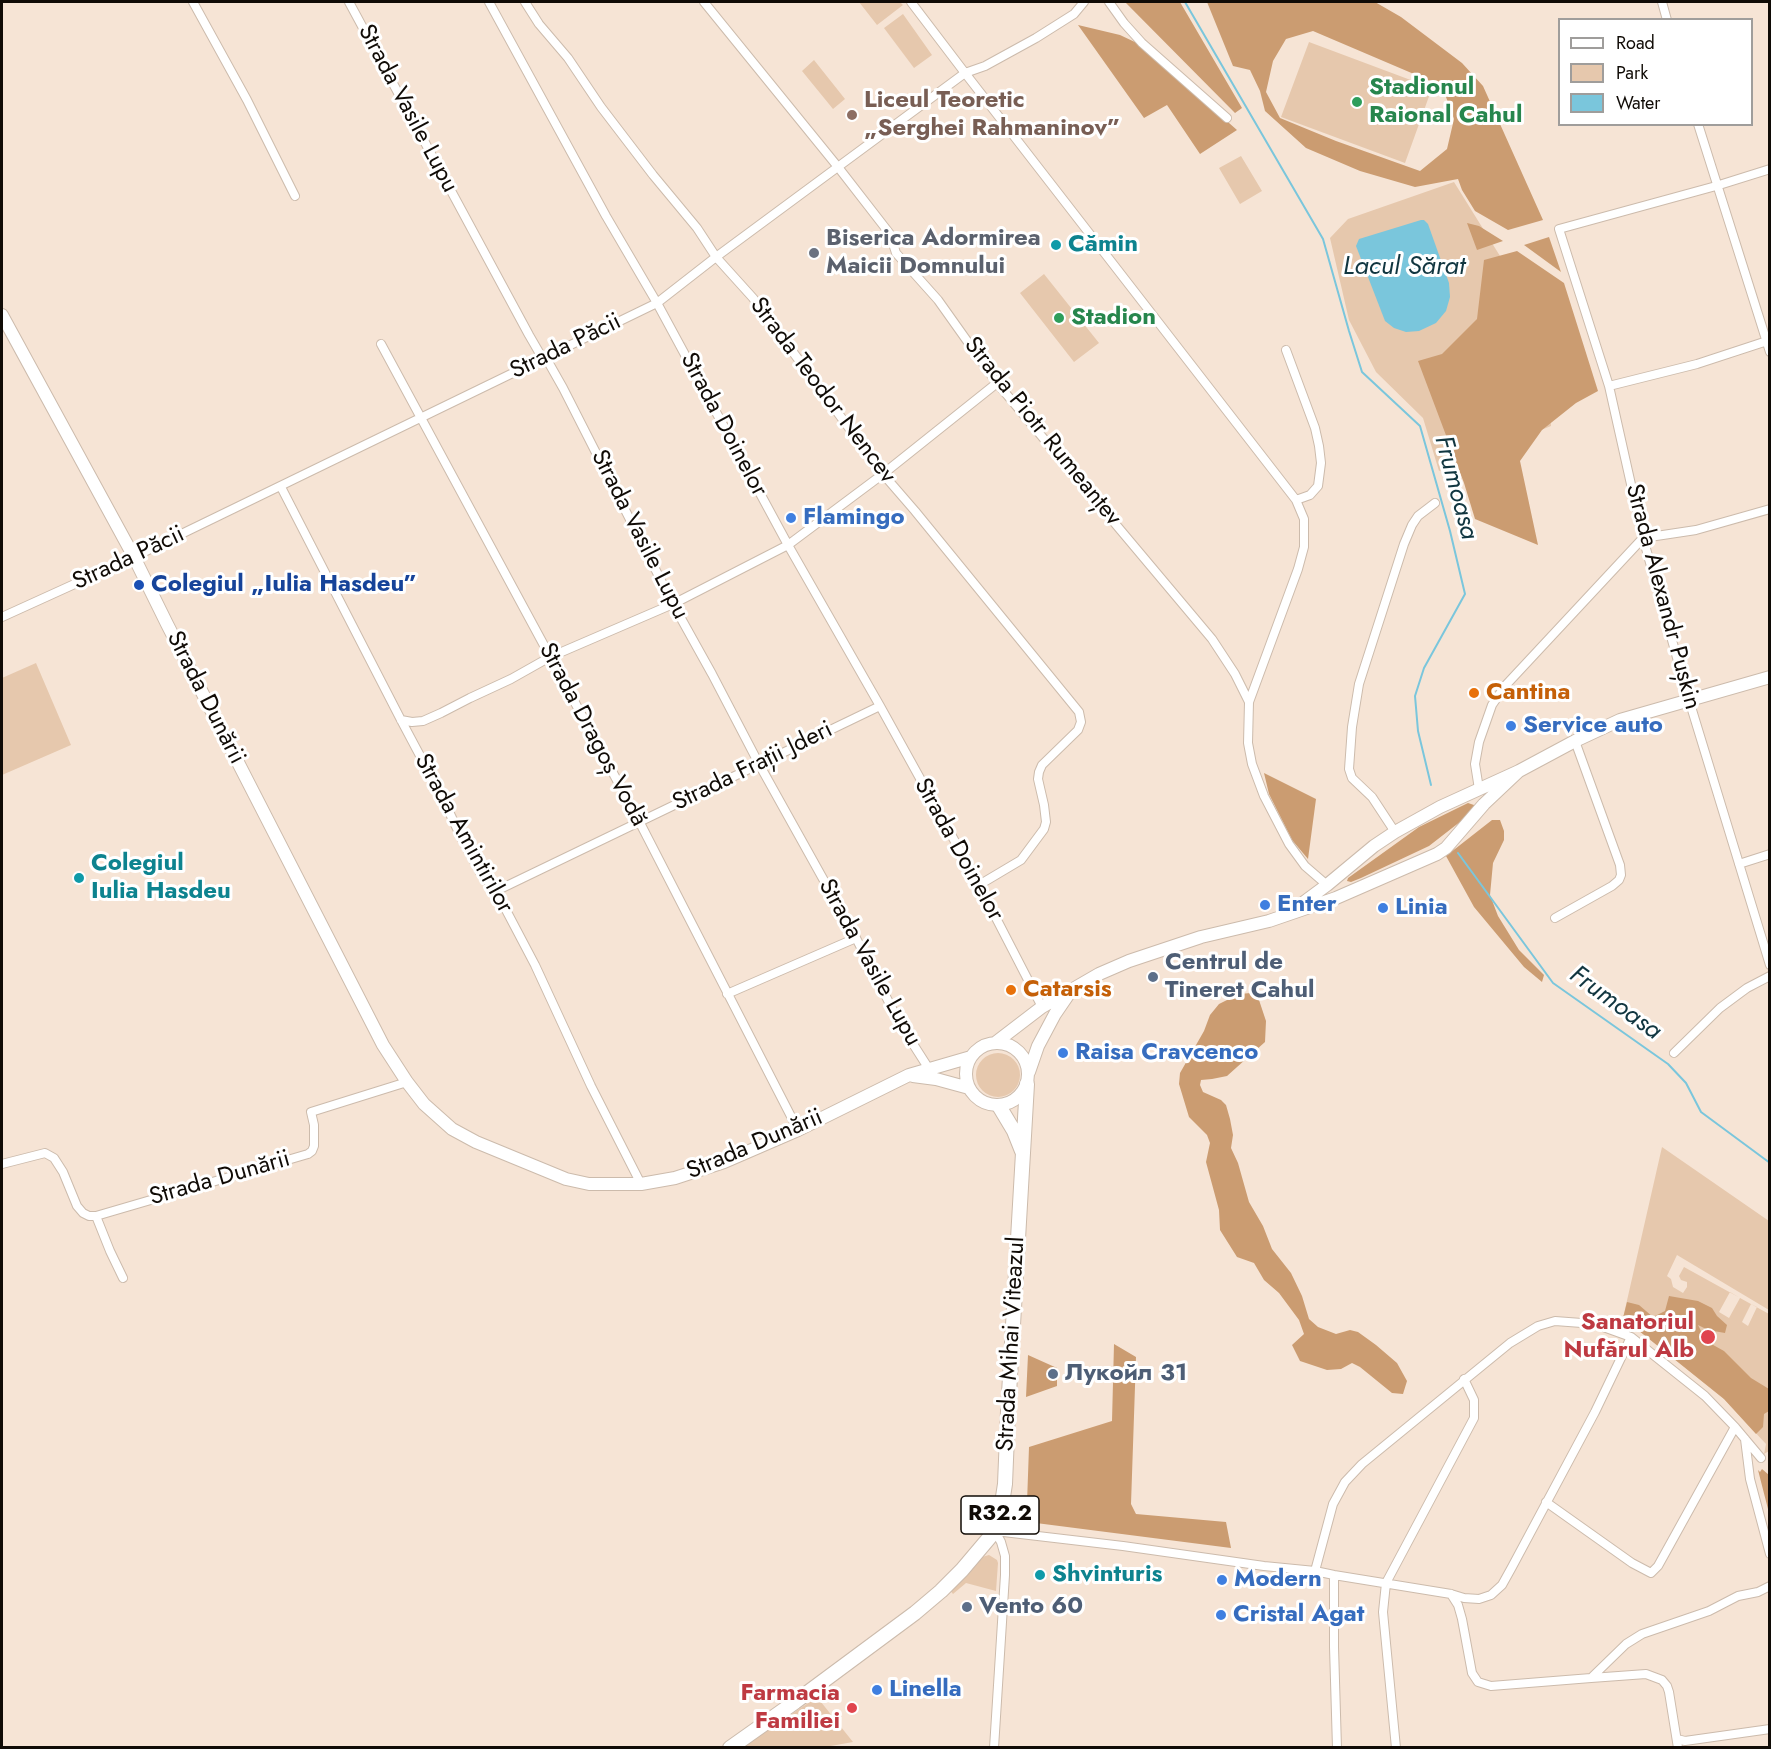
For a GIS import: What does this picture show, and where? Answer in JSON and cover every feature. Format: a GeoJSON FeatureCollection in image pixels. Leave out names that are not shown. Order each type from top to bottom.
{"type":"FeatureCollection","features":[{"type":"Feature","properties":{"kind":"main road","name":"Strada Dunării"},"geometry":{"type":"LineString","coordinates":[[2,315],[134,557],[383,1045],[424,1104],[452,1129],[476,1142],[566,1179],[589,1184],[641,1184],[700,1171],[798,1130],[909,1075],[971,1057]]}},
{"type":"Feature","properties":{"kind":"main road"},"geometry":{"type":"LineString","coordinates":[[1286,915],[1395,832],[1575,741],[1620,720],[1770,677]]}},
{"type":"Feature","properties":{"kind":"main road"},"geometry":{"type":"LineString","coordinates":[[1072,988],[1038,1046],[1022,1094],[1014,1101],[999,1106],[990,1105],[974,1096],[966,1079],[966,1070],[971,1057],[981,1047],[995,1043],[1042,1007],[1072,988],[1145,954],[1269,921],[1353,890],[1442,851],[1480,808],[1519,771]]}},
{"type":"Feature","properties":{"kind":"main road"},"geometry":{"type":"LineString","coordinates":[[1475,791],[1480,808]]}},
{"type":"Feature","properties":{"kind":"main road"},"geometry":{"type":"LineString","coordinates":[[1344,870],[1343,886],[1353,890]]}},
{"type":"Feature","properties":{"kind":"main road"},"geometry":{"type":"LineString","coordinates":[[995,1043],[1005,1044],[1018,1050],[1026,1063],[1028,1078]]}},
{"type":"Feature","properties":{"kind":"main road"},"geometry":{"type":"LineString","coordinates":[[909,1075],[936,1079],[969,1088]]}},
{"type":"Feature","properties":{"kind":"main road","name":"Strada Mihai Viteazul"},"geometry":{"type":"LineString","coordinates":[[730,1748],[922,1607],[962,1570],[995,1531],[1005,1484],[1028,1078]]}},
{"type":"Feature","properties":{"kind":"main road","name":"Strada Mihai Viteazul"},"geometry":{"type":"LineString","coordinates":[[999,1106],[1014,1131],[1023,1155]]}},
{"type":"Feature","properties":{"kind":"street"},"geometry":{"type":"LineString","coordinates":[[193,2],[247,100],[295,196]]}},
{"type":"Feature","properties":{"kind":"street","name":"Strada Vasile Lupu"},"geometry":{"type":"LineString","coordinates":[[349,2],[540,354],[546,358],[673,604],[856,938],[899,1022],[929,1069]]}},
{"type":"Feature","properties":{"kind":"street","name":"Strada Doinelor"},"geometry":{"type":"LineString","coordinates":[[489,2],[606,216],[657,303],[788,545],[979,885],[1042,1007]]}},
{"type":"Feature","properties":{"kind":"street","name":"Strada Teodor Nencev"},"geometry":{"type":"LineString","coordinates":[[525,2],[539,24],[568,58],[601,107],[697,228],[716,257],[753,298],[883,474],[1079,712],[1081,722],[1078,730],[1042,765],[1039,772],[1038,778],[1046,822],[1044,829],[1021,860],[979,885]]}},
{"type":"Feature","properties":{"kind":"street","name":"Strada Piotr Rumeanțev"},"geometry":{"type":"LineString","coordinates":[[704,2],[890,234],[896,253],[938,300],[997,383],[1212,639],[1235,674],[1249,702],[1248,744],[1252,764],[1264,796],[1289,843],[1305,866],[1327,885]]}},
{"type":"Feature","properties":{"kind":"street"},"geometry":{"type":"LineString","coordinates":[[911,2],[1296,500],[1304,519],[1304,547],[1249,702]]}},
{"type":"Feature","properties":{"kind":"street","name":"Strada Păcii"},"geometry":{"type":"LineString","coordinates":[[2,617],[281,487],[657,303],[964,73],[985,66],[1036,38],[1074,14],[1084,2]]}},
{"type":"Feature","properties":{"kind":"street"},"geometry":{"type":"LineString","coordinates":[[1109,2],[1142,43],[1227,118]]}},
{"type":"Feature","properties":{"kind":"street"},"geometry":{"type":"LineString","coordinates":[[1662,2],[1666,18]]}},
{"type":"Feature","properties":{"kind":"street"},"geometry":{"type":"LineString","coordinates":[[1699,126],[1770,352]]}},
{"type":"Feature","properties":{"kind":"street"},"geometry":{"type":"LineString","coordinates":[[1716,186],[1770,169]]}},
{"type":"Feature","properties":{"kind":"street","name":"Strada Alexandr Pușkin"},"geometry":{"type":"LineString","coordinates":[[1716,186],[1558,229],[1610,386],[1643,538],[1689,700],[1770,964]]}},
{"type":"Feature","properties":{"kind":"street"},"geometry":{"type":"LineString","coordinates":[[1610,386],[1697,364],[1768,340]]}},
{"type":"Feature","properties":{"kind":"street","name":"Strada Dragoș Vodă"},"geometry":{"type":"LineString","coordinates":[[381,344],[639,821],[798,1130]]}},
{"type":"Feature","properties":{"kind":"street"},"geometry":{"type":"LineString","coordinates":[[1287,350],[1315,428],[1321,463],[1318,486],[1310,495],[1296,500]]}},
{"type":"Feature","properties":{"kind":"street"},"geometry":{"type":"LineString","coordinates":[[401,720],[423,721],[441,713],[511,680],[550,657],[673,604],[788,545],[883,474],[997,383]]}},
{"type":"Feature","properties":{"kind":"street","name":"Strada Amintirilor"},"geometry":{"type":"LineString","coordinates":[[281,487],[480,872],[496,891],[535,965],[591,1086],[641,1184]]}},
{"type":"Feature","properties":{"kind":"street"},"geometry":{"type":"LineString","coordinates":[[1395,832],[1372,797],[1352,778],[1349,769],[1352,727],[1359,684],[1404,544],[1418,516],[1435,503]]}},
{"type":"Feature","properties":{"kind":"street"},"geometry":{"type":"LineString","coordinates":[[1475,791],[1475,765],[1479,742],[1492,705],[1505,686],[1643,538],[1696,530],[1770,509]]}},
{"type":"Feature","properties":{"kind":"street","name":"Strada Frații Jderi"},"geometry":{"type":"LineString","coordinates":[[496,891],[880,706]]}},
{"type":"Feature","properties":{"kind":"street"},"geometry":{"type":"LineString","coordinates":[[1555,918],[1612,886],[1621,875],[1620,865],[1575,741]]}},
{"type":"Feature","properties":{"kind":"street"},"geometry":{"type":"LineString","coordinates":[[1739,864],[1770,854]]}},
{"type":"Feature","properties":{"kind":"street"},"geometry":{"type":"LineString","coordinates":[[727,994],[856,938]]}},
{"type":"Feature","properties":{"kind":"street"},"geometry":{"type":"LineString","coordinates":[[1674,1053],[1720,1008],[1747,988],[1770,976]]}},
{"type":"Feature","properties":{"kind":"street","name":"Strada Dunării"},"geometry":{"type":"LineString","coordinates":[[96,1216],[308,1154],[314,1146],[314,1125],[311,1112],[407,1082]]}},
{"type":"Feature","properties":{"kind":"street"},"geometry":{"type":"LineString","coordinates":[[2,1164],[45,1153],[54,1158],[82,1213],[96,1216],[123,1278]]}},
{"type":"Feature","properties":{"kind":"street"},"geometry":{"type":"LineString","coordinates":[[1316,1570],[1333,1504],[1346,1482],[1362,1464],[1517,1338],[1538,1326],[1555,1321],[1595,1324],[1631,1337],[1705,1396],[1761,1458]]}},
{"type":"Feature","properties":{"kind":"street"},"geometry":{"type":"LineString","coordinates":[[995,1531],[1123,1545],[1264,1566],[1316,1570],[1479,1599],[1491,1595],[1502,1585],[1595,1412],[1631,1337]]}},
{"type":"Feature","properties":{"kind":"street"},"geometry":{"type":"LineString","coordinates":[[1396,1748],[1383,1612],[1386,1583],[1474,1418],[1474,1400],[1464,1379]]}},
{"type":"Feature","properties":{"kind":"street"},"geometry":{"type":"LineString","coordinates":[[1546,1502],[1632,1563],[1651,1573],[1658,1566],[1735,1427]]}},
{"type":"Feature","properties":{"kind":"street"},"geometry":{"type":"LineString","coordinates":[[1745,1438],[1750,1479],[1770,1554]]}},
{"type":"Feature","properties":{"kind":"street"},"geometry":{"type":"LineString","coordinates":[[994,1748],[1005,1575],[1005,1556],[995,1531]]}},
{"type":"Feature","properties":{"kind":"street"},"geometry":{"type":"LineString","coordinates":[[1334,1575],[1337,1748]]}},
{"type":"Feature","properties":{"kind":"street"},"geometry":{"type":"LineString","coordinates":[[1590,1678],[1626,1644],[1642,1634],[1677,1620],[1709,1611],[1738,1596],[1758,1592],[1770,1586]]}},
{"type":"Feature","properties":{"kind":"street"},"geometry":{"type":"LineString","coordinates":[[1451,1594],[1458,1605],[1472,1673],[1478,1682],[1491,1686],[1646,1674],[1662,1680],[1667,1686],[1678,1743],[1770,1729]]}},
{"type":"Feature","properties":{"kind":"green space"},"geometry":{"type":"Polygon","coordinates":[[[859,2],[900,2],[903,5],[877,25],[859,2]]]}},
{"type":"Feature","properties":{"kind":"green space"},"geometry":{"type":"Polygon","coordinates":[[[903,14],[932,55],[914,68],[884,28],[903,14]]]}},
{"type":"Feature","properties":{"kind":"green space","name":"Stadionul Raional Cahul"},"geometry":{"type":"Polygon","coordinates":[[[1309,42],[1432,88],[1405,163],[1281,117],[1309,42]]]}},
{"type":"Feature","properties":{"kind":"green space"},"geometry":{"type":"Polygon","coordinates":[[[814,60],[845,99],[833,109],[802,71],[814,60]]]}},
{"type":"Feature","properties":{"kind":"green space"},"geometry":{"type":"Polygon","coordinates":[[[1241,156],[1262,191],[1240,204],[1219,168],[1241,156]]]}},
{"type":"Feature","properties":{"kind":"green space"},"geometry":{"type":"Polygon","coordinates":[[[1454,182],[1500,256],[1550,407],[1551,426],[1439,471],[1423,418],[1376,372],[1349,320],[1330,238],[1348,219],[1454,182]]]}},
{"type":"Feature","properties":{"kind":"green space","name":"Stadion"},"geometry":{"type":"Polygon","coordinates":[[[1044,274],[1099,343],[1074,362],[1020,293],[1044,274]]]}},
{"type":"Feature","properties":{"kind":"green space"},"geometry":{"type":"Polygon","coordinates":[[[36,663],[71,745],[2,775],[2,678],[36,663]]]}},
{"type":"Feature","properties":{"kind":"green space"},"geometry":{"type":"Polygon","coordinates":[[[998,1053],[1007,1054],[1014,1059],[1019,1066],[1019,1084],[1014,1091],[1007,1096],[998,1097],[989,1096],[982,1091],[977,1084],[976,1075],[977,1066],[982,1059],[989,1054],[998,1053]]]}},
{"type":"Feature","properties":{"kind":"green space","name":"Sanatoriul Nufărul Alb"},"geometry":{"type":"Polygon","coordinates":[[[1662,1147],[1769,1221],[1769,1310],[1677,1255],[1667,1276],[1671,1279],[1673,1287],[1683,1293],[1687,1282],[1681,1280],[1679,1276],[1684,1267],[1730,1292],[1719,1312],[1729,1318],[1740,1298],[1751,1304],[1742,1322],[1748,1326],[1757,1307],[1769,1314],[1769,1451],[1764,1454],[1766,1444],[1724,1399],[1623,1318],[1662,1147]]]}},
{"type":"Feature","properties":{"kind":"green space"},"geometry":{"type":"Polygon","coordinates":[[[989,1555],[998,1563],[996,1591],[966,1583],[953,1594],[949,1589],[982,1557],[989,1555]]]}},
{"type":"Feature","properties":{"kind":"green space"},"geometry":{"type":"Polygon","coordinates":[[[817,1697],[853,1742],[825,1747],[743,1747],[817,1697]]]}},
{"type":"Feature","properties":{"kind":"shaded area"},"geometry":{"type":"Polygon","coordinates":[[[1125,2],[1180,2],[1242,108],[1235,113],[1125,2]]]}},
{"type":"Feature","properties":{"kind":"shaded area"},"geometry":{"type":"Polygon","coordinates":[[[1207,2],[1375,2],[1401,17],[1462,63],[1483,86],[1543,220],[1508,230],[1475,211],[1458,179],[1415,187],[1360,171],[1306,148],[1265,111],[1260,91],[1250,70],[1233,66],[1207,2]],[[1313,31],[1286,39],[1273,61],[1266,92],[1280,118],[1420,171],[1447,149],[1454,119],[1442,86],[1313,31]]]}},
{"type":"Feature","properties":{"kind":"shaded area"},"geometry":{"type":"Polygon","coordinates":[[[1078,25],[1120,35],[1139,44],[1237,130],[1200,154],[1167,105],[1144,118],[1078,25]]]}},
{"type":"Feature","properties":{"kind":"shaded area"},"geometry":{"type":"Polygon","coordinates":[[[1467,223],[1479,226],[1503,241],[1477,250],[1467,223]]]}},
{"type":"Feature","properties":{"kind":"shaded area"},"geometry":{"type":"Polygon","coordinates":[[[1549,237],[1561,272],[1524,245],[1549,237]]]}},
{"type":"Feature","properties":{"kind":"shaded area"},"geometry":{"type":"Polygon","coordinates":[[[1517,251],[1564,283],[1598,391],[1576,403],[1542,430],[1520,461],[1538,545],[1475,519],[1464,483],[1418,361],[1442,354],[1477,319],[1484,260],[1517,251]]]}},
{"type":"Feature","properties":{"kind":"shaded area"},"geometry":{"type":"Polygon","coordinates":[[[1264,773],[1316,799],[1308,859],[1292,840],[1269,794],[1264,773]]]}},
{"type":"Feature","properties":{"kind":"shaded area"},"geometry":{"type":"Polygon","coordinates":[[[1468,803],[1474,805],[1474,811],[1429,846],[1361,878],[1351,882],[1347,881],[1348,878],[1419,827],[1468,803]]]}},
{"type":"Feature","properties":{"kind":"shaded area"},"geometry":{"type":"Polygon","coordinates":[[[1492,820],[1500,820],[1504,840],[1493,863],[1490,895],[1498,916],[1519,950],[1544,975],[1542,982],[1524,967],[1474,907],[1446,856],[1492,820]]]}},
{"type":"Feature","properties":{"kind":"shaded area"},"geometry":{"type":"Polygon","coordinates":[[[1251,993],[1259,1000],[1266,1021],[1265,1042],[1227,1076],[1201,1080],[1200,1085],[1203,1092],[1221,1100],[1226,1105],[1233,1135],[1231,1148],[1238,1163],[1249,1202],[1263,1226],[1272,1249],[1291,1273],[1302,1296],[1309,1319],[1318,1327],[1336,1334],[1350,1330],[1358,1332],[1376,1345],[1397,1363],[1407,1381],[1403,1394],[1392,1393],[1352,1363],[1341,1369],[1327,1370],[1300,1361],[1292,1345],[1304,1334],[1299,1320],[1279,1293],[1264,1280],[1254,1263],[1237,1257],[1220,1230],[1219,1210],[1206,1162],[1210,1143],[1207,1135],[1189,1117],[1179,1084],[1180,1073],[1204,1031],[1210,1015],[1219,1004],[1239,994],[1251,993]]]}},
{"type":"Feature","properties":{"kind":"shaded area"},"geometry":{"type":"Polygon","coordinates":[[[1669,1296],[1698,1301],[1712,1308],[1727,1325],[1725,1333],[1708,1330],[1698,1325],[1706,1341],[1724,1351],[1751,1378],[1769,1389],[1769,1411],[1764,1414],[1763,1427],[1756,1434],[1724,1399],[1623,1318],[1627,1302],[1639,1305],[1653,1317],[1665,1311],[1669,1296]]]}},
{"type":"Feature","properties":{"kind":"shaded area"},"geometry":{"type":"Polygon","coordinates":[[[1114,1344],[1136,1357],[1131,1504],[1136,1514],[1226,1522],[1231,1548],[1036,1523],[1027,1503],[1029,1447],[1112,1421],[1114,1344]]]}},
{"type":"Feature","properties":{"kind":"shaded area"},"geometry":{"type":"Polygon","coordinates":[[[1028,1355],[1057,1368],[1057,1386],[1026,1397],[1028,1355]]]}},
{"type":"Feature","properties":{"kind":"shaded area"},"geometry":{"type":"Polygon","coordinates":[[[1762,1469],[1769,1475],[1769,1513],[1758,1470],[1760,1472],[1762,1469]]]}},
{"type":"Feature","properties":{"kind":"water","name":"Lacul Sărat"},"geometry":{"type":"Polygon","coordinates":[[[1421,220],[1428,224],[1449,283],[1450,297],[1446,311],[1436,323],[1419,331],[1406,332],[1394,328],[1385,321],[1356,246],[1359,239],[1421,220]]]}},
{"type":"Feature","properties":{"kind":"waterway","name":"Frumoasa"},"geometry":{"type":"LineString","coordinates":[[1185,2],[1323,239],[1362,372],[1420,426],[1450,531],[1465,594],[1424,668],[1415,696],[1418,731],[1431,785]]}},
{"type":"Feature","properties":{"kind":"waterway","name":"Frumoasa"},"geometry":{"type":"LineString","coordinates":[[1458,853],[1553,983],[1668,1064],[1686,1083],[1701,1112],[1770,1163]]}},
{"type":"Feature","properties":{"kind":"place","name":"Stadionul Raional Cahul"},"geometry":{"type":"Point","coordinates":[1357,102]}},
{"type":"Feature","properties":{"kind":"place","name":"Liceul Teoretic „Serghei Rahmaninov”"},"geometry":{"type":"Point","coordinates":[852,115]}},
{"type":"Feature","properties":{"kind":"place","name":"Cămin"},"geometry":{"type":"Point","coordinates":[1056,245]}},
{"type":"Feature","properties":{"kind":"place","name":"Biserica Adormirea Maicii Domnului"},"geometry":{"type":"Point","coordinates":[814,253]}},
{"type":"Feature","properties":{"kind":"place","name":"Stadion"},"geometry":{"type":"Point","coordinates":[1059,318]}},
{"type":"Feature","properties":{"kind":"place","name":"Flamingo"},"geometry":{"type":"Point","coordinates":[791,518]}},
{"type":"Feature","properties":{"kind":"place","name":"Colegiul „Iulia Hasdeu”"},"geometry":{"type":"Point","coordinates":[139,585]}},
{"type":"Feature","properties":{"kind":"place","name":"Cantina"},"geometry":{"type":"Point","coordinates":[1474,693]}},
{"type":"Feature","properties":{"kind":"place","name":"Service auto"},"geometry":{"type":"Point","coordinates":[1511,726]}},
{"type":"Feature","properties":{"kind":"place","name":"Colegiul Iulia Hasdeu"},"geometry":{"type":"Point","coordinates":[79,878]}},
{"type":"Feature","properties":{"kind":"place","name":"Enter"},"geometry":{"type":"Point","coordinates":[1265,905]}},
{"type":"Feature","properties":{"kind":"place","name":"Linia"},"geometry":{"type":"Point","coordinates":[1383,908]}},
{"type":"Feature","properties":{"kind":"place","name":"Centrul de Tineret Cahul"},"geometry":{"type":"Point","coordinates":[1153,977]}},
{"type":"Feature","properties":{"kind":"place","name":"Catarsis"},"geometry":{"type":"Point","coordinates":[1011,990]}},
{"type":"Feature","properties":{"kind":"place","name":"Raisa Cravcenco"},"geometry":{"type":"Point","coordinates":[1063,1053]}},
{"type":"Feature","properties":{"kind":"place","name":"Sanatoriul Nufărul Alb"},"geometry":{"type":"Point","coordinates":[1708,1337]}},
{"type":"Feature","properties":{"kind":"place","name":"Лукойл 31"},"geometry":{"type":"Point","coordinates":[1053,1374]}},
{"type":"Feature","properties":{"kind":"place","name":"Shvinturis"},"geometry":{"type":"Point","coordinates":[1040,1575]}},
{"type":"Feature","properties":{"kind":"place","name":"Modern"},"geometry":{"type":"Point","coordinates":[1222,1580]}},
{"type":"Feature","properties":{"kind":"place","name":"Vento 60"},"geometry":{"type":"Point","coordinates":[967,1607]}},
{"type":"Feature","properties":{"kind":"place","name":"Cristal Agat"},"geometry":{"type":"Point","coordinates":[1221,1615]}},
{"type":"Feature","properties":{"kind":"place","name":"Linella"},"geometry":{"type":"Point","coordinates":[877,1690]}},
{"type":"Feature","properties":{"kind":"place","name":"Farmacia Familiei"},"geometry":{"type":"Point","coordinates":[852,1708]}}]}
